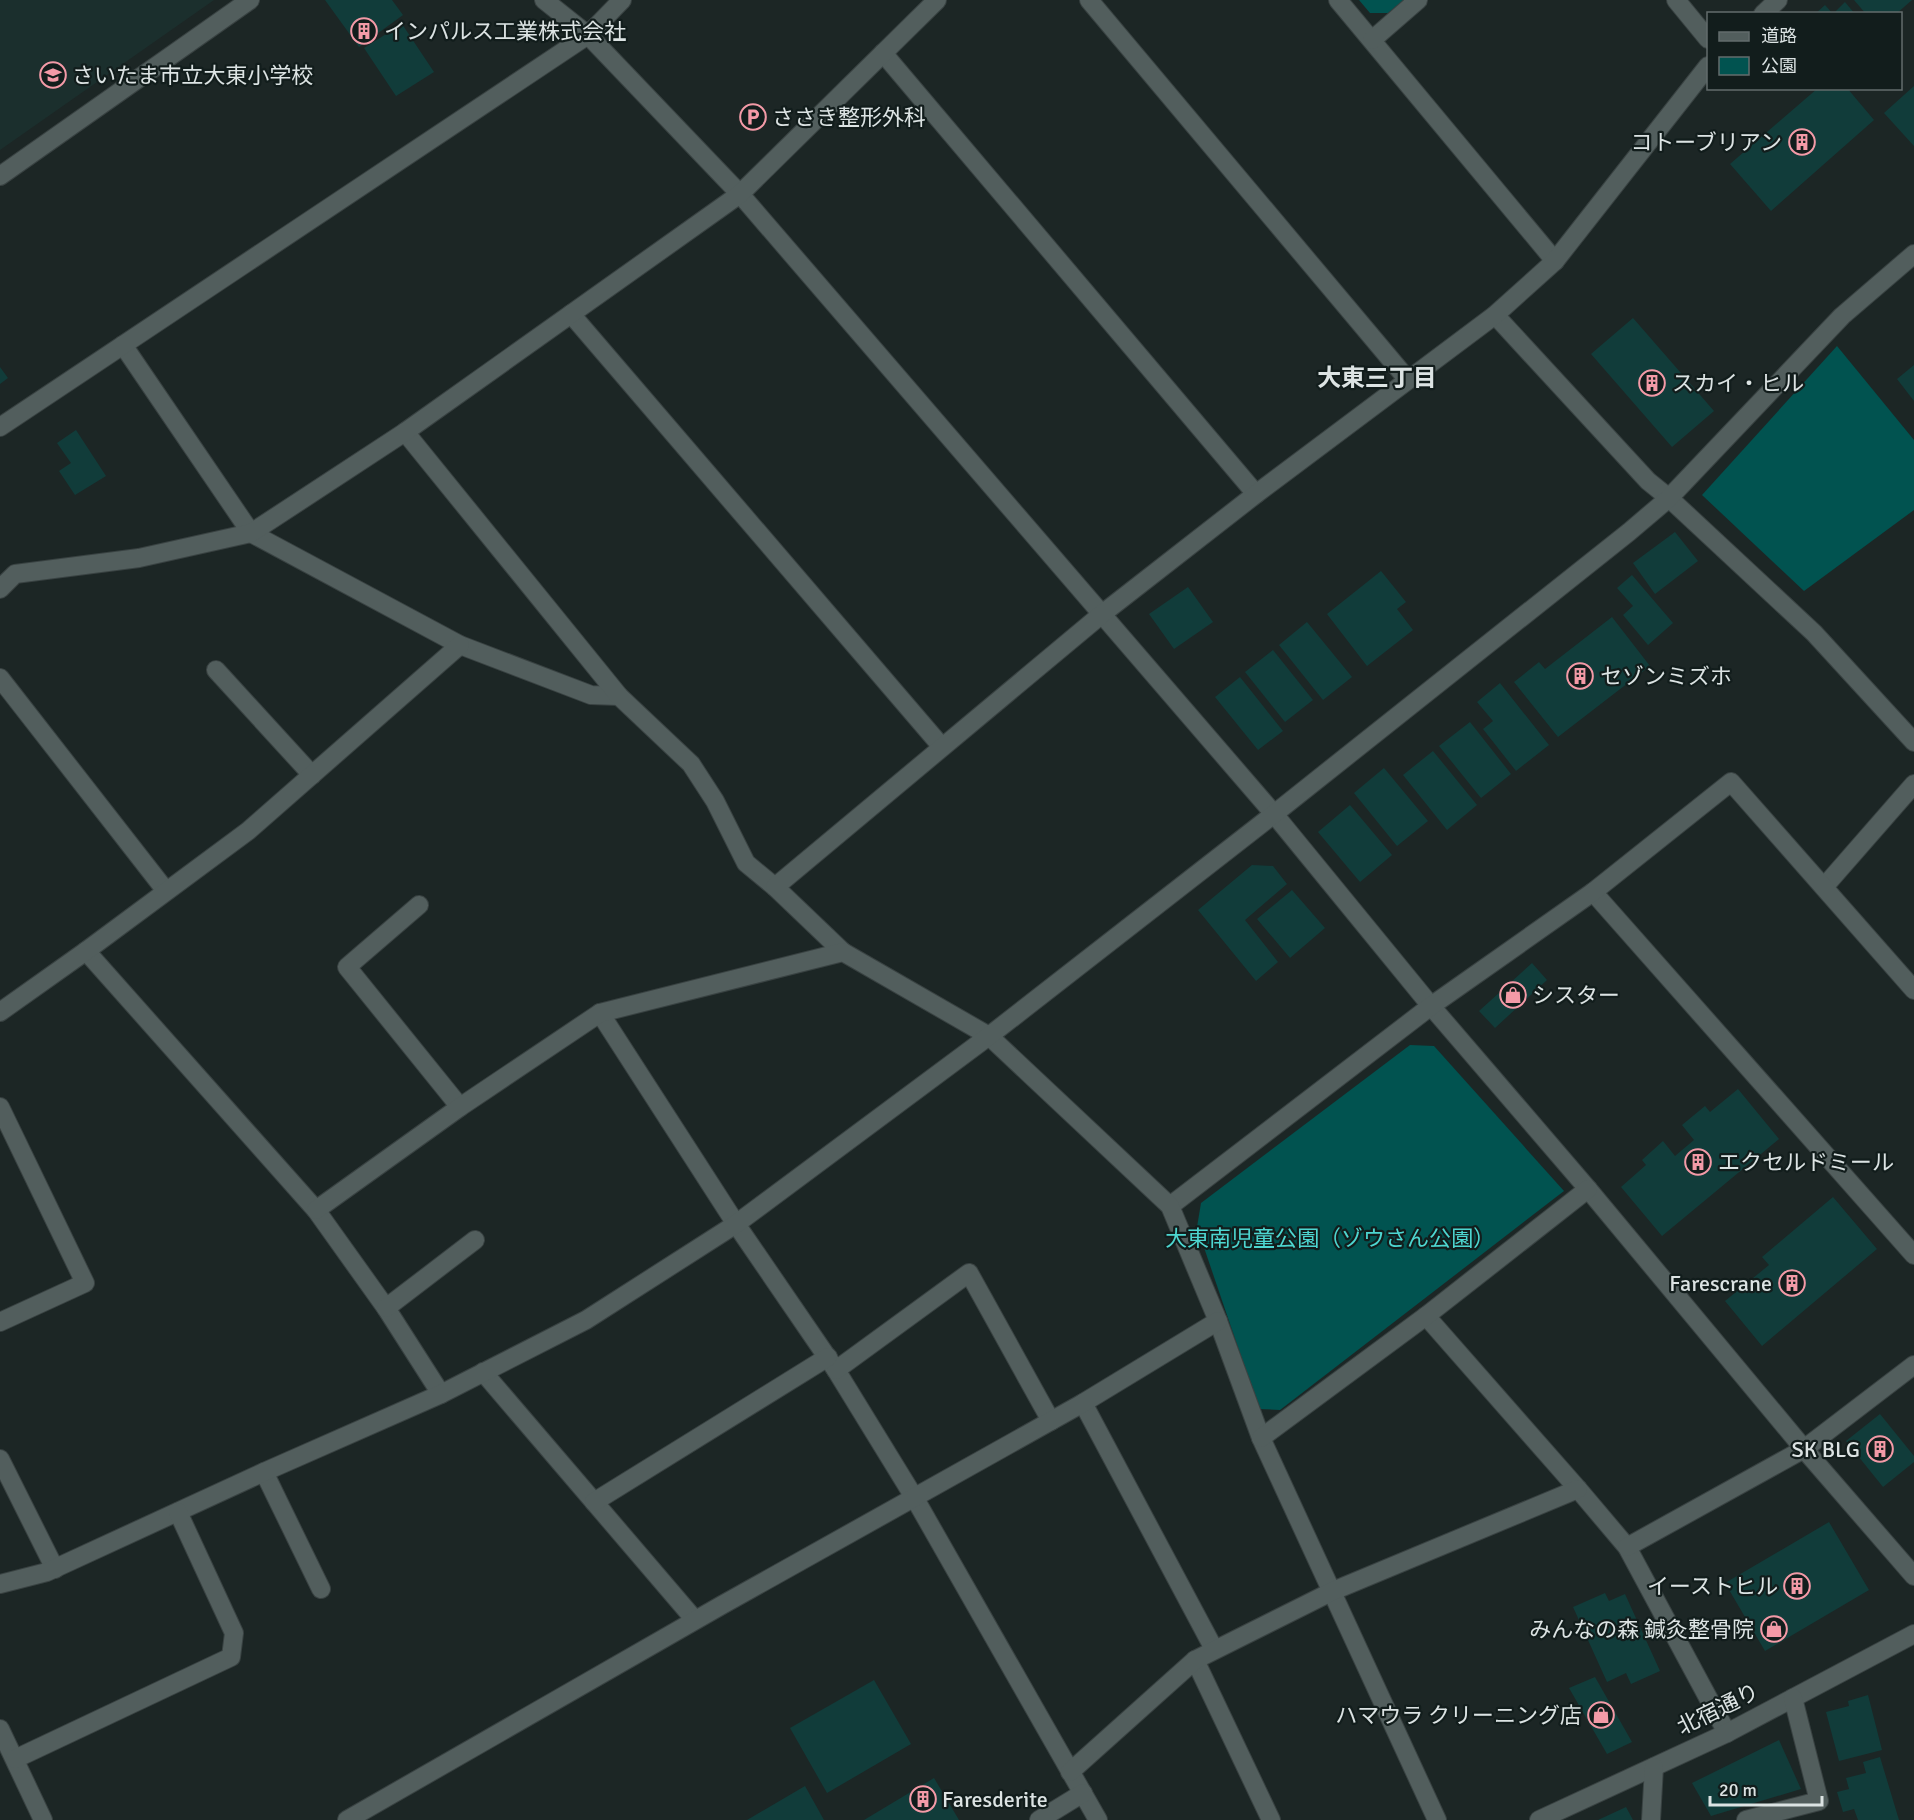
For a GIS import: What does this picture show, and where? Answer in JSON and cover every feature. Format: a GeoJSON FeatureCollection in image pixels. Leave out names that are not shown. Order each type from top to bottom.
{"type":"FeatureCollection","features":[{"type":"Feature","properties":{"kind":"street"},"geometry":{"type":"LineString","coordinates":[[0,176],[250,0]]}},
{"type":"Feature","properties":{"kind":"street"},"geometry":{"type":"LineString","coordinates":[[544,0],[588,35],[740,194],[1274,814],[1803,1449],[1914,1576]]}},
{"type":"Feature","properties":{"kind":"street"},"geometry":{"type":"LineString","coordinates":[[0,427],[588,35],[622,0]]}},
{"type":"Feature","properties":{"kind":"street"},"geometry":{"type":"LineString","coordinates":[[0,589],[15,574],[139,558],[251,533],[405,432],[740,194],[937,0]]}},
{"type":"Feature","properties":{"kind":"street"},"geometry":{"type":"LineString","coordinates":[[1089,0],[1408,380]]}},
{"type":"Feature","properties":{"kind":"street"},"geometry":{"type":"LineString","coordinates":[[1338,0],[1555,261]]}},
{"type":"Feature","properties":{"kind":"street"},"geometry":{"type":"LineString","coordinates":[[1372,40],[1419,0]]}},
{"type":"Feature","properties":{"kind":"street"},"geometry":{"type":"LineString","coordinates":[[1676,0],[1707,38]]}},
{"type":"Feature","properties":{"kind":"street"},"geometry":{"type":"LineString","coordinates":[[1765,12],[1778,0]]}},
{"type":"Feature","properties":{"kind":"street"},"geometry":{"type":"LineString","coordinates":[[883,53],[1256,494]]}},
{"type":"Feature","properties":{"kind":"street"},"geometry":{"type":"LineString","coordinates":[[775,887],[1102,614],[1256,494],[1495,315],[1555,261],[1707,67]]}},
{"type":"Feature","properties":{"kind":"street"},"geometry":{"type":"LineString","coordinates":[[0,1584],[55,1569],[264,1472],[441,1394],[586,1320],[736,1224],[989,1036],[1274,814],[1669,498],[1842,316],[1914,254]]}},
{"type":"Feature","properties":{"kind":"street"},"geometry":{"type":"LineString","coordinates":[[571,314],[942,747]]}},
{"type":"Feature","properties":{"kind":"street"},"geometry":{"type":"LineString","coordinates":[[1495,315],[1648,481],[1814,633],[1914,742]]}},
{"type":"Feature","properties":{"kind":"street"},"geometry":{"type":"LineString","coordinates":[[123,345],[251,533],[460,645],[591,695],[619,696]]}},
{"type":"Feature","properties":{"kind":"street"},"geometry":{"type":"LineString","coordinates":[[405,432],[619,696],[691,764],[715,801],[746,863],[775,887],[843,952],[989,1036],[1170,1206],[1218,1321],[1260,1438],[1333,1591],[1437,1820]]}},
{"type":"Feature","properties":{"kind":"street"},"geometry":{"type":"LineString","coordinates":[[0,1012],[248,831],[460,645]]}},
{"type":"Feature","properties":{"kind":"street"},"geometry":{"type":"LineString","coordinates":[[216,670],[312,775]]}},
{"type":"Feature","properties":{"kind":"street"},"geometry":{"type":"LineString","coordinates":[[0,678],[166,891]]}},
{"type":"Feature","properties":{"kind":"street"},"geometry":{"type":"LineString","coordinates":[[1170,1206],[1431,1005],[1593,892],[1731,782],[1914,990]]}},
{"type":"Feature","properties":{"kind":"street"},"geometry":{"type":"LineString","coordinates":[[1824,887],[1914,784]]}},
{"type":"Feature","properties":{"kind":"street"},"geometry":{"type":"LineString","coordinates":[[1593,892],[1914,1255]]}},
{"type":"Feature","properties":{"kind":"street"},"geometry":{"type":"LineString","coordinates":[[419,905],[347,967],[460,1107]]}},
{"type":"Feature","properties":{"kind":"street"},"geometry":{"type":"LineString","coordinates":[[86,951],[316,1210],[386,1308],[441,1394]]}},
{"type":"Feature","properties":{"kind":"street"},"geometry":{"type":"LineString","coordinates":[[316,1210],[460,1107],[600,1013],[843,952]]}},
{"type":"Feature","properties":{"kind":"street"},"geometry":{"type":"LineString","coordinates":[[600,1013],[736,1224],[832,1364],[914,1497],[1098,1820]]}},
{"type":"Feature","properties":{"kind":"street"},"geometry":{"type":"LineString","coordinates":[[0,1107],[85,1283],[0,1322]]}},
{"type":"Feature","properties":{"kind":"street"},"geometry":{"type":"LineString","coordinates":[[1260,1438],[1426,1316],[1588,1190]]}},
{"type":"Feature","properties":{"kind":"street"},"geometry":{"type":"LineString","coordinates":[[386,1308],[475,1240]]}},
{"type":"Feature","properties":{"kind":"street"},"geometry":{"type":"LineString","coordinates":[[594,1502],[832,1364],[969,1273],[1051,1421]]}},
{"type":"Feature","properties":{"kind":"street"},"geometry":{"type":"LineString","coordinates":[[1426,1316],[1626,1547],[1727,1733]]}},
{"type":"Feature","properties":{"kind":"street"},"geometry":{"type":"LineString","coordinates":[[347,1820],[695,1620],[1083,1403],[1218,1321]]}},
{"type":"Feature","properties":{"kind":"street"},"geometry":{"type":"LineString","coordinates":[[1626,1547],[1803,1449],[1914,1365]]}},
{"type":"Feature","properties":{"kind":"street"},"geometry":{"type":"LineString","coordinates":[[483,1372],[695,1620]]}},
{"type":"Feature","properties":{"kind":"street"},"geometry":{"type":"LineString","coordinates":[[1083,1403],[1214,1650]]}},
{"type":"Feature","properties":{"kind":"street"},"geometry":{"type":"LineString","coordinates":[[0,1459],[55,1569]]}},
{"type":"Feature","properties":{"kind":"street"},"geometry":{"type":"LineString","coordinates":[[264,1472],[321,1589]]}},
{"type":"Feature","properties":{"kind":"street"},"geometry":{"type":"LineString","coordinates":[[1070,1772],[1195,1660],[1333,1591],[1578,1489]]}},
{"type":"Feature","properties":{"kind":"street"},"geometry":{"type":"LineString","coordinates":[[15,1759],[231,1657],[234,1633],[178,1512]]}},
{"type":"Feature","properties":{"kind":"street","name":"北宿通り"},"geometry":{"type":"LineString","coordinates":[[1539,1820],[1727,1733],[1914,1634]]}},
{"type":"Feature","properties":{"kind":"street"},"geometry":{"type":"LineString","coordinates":[[1195,1660],[1271,1820]]}},
{"type":"Feature","properties":{"kind":"street"},"geometry":{"type":"LineString","coordinates":[[1746,1820],[1819,1801],[1793,1698]]}},
{"type":"Feature","properties":{"kind":"street"},"geometry":{"type":"LineString","coordinates":[[0,1729],[43,1820]]}},
{"type":"Feature","properties":{"kind":"street"},"geometry":{"type":"LineString","coordinates":[[1651,1820],[1654,1767]]}},
{"type":"Feature","properties":{"kind":"street"},"geometry":{"type":"LineString","coordinates":[[1039,1820],[1083,1793]]}},
{"type":"Feature","properties":{"kind":"shaded area","name":"さいたま市立大東小学校"},"geometry":{"type":"Polygon","coordinates":[[[0,0],[214,0],[0,150],[0,0]]]}},
{"type":"Feature","properties":{"kind":"green space"},"geometry":{"type":"Polygon","coordinates":[[[1359,0],[1404,0],[1388,13],[1370,13],[1359,0]]]}},
{"type":"Feature","properties":{"kind":"green space"},"geometry":{"type":"Polygon","coordinates":[[[1837,346],[1914,440],[1914,510],[1804,591],[1702,495],[1837,346]]]}},
{"type":"Feature","properties":{"kind":"green space","name":"大東南児童公園（ゾウさん公園）"},"geometry":{"type":"Polygon","coordinates":[[[1410,1045],[1434,1046],[1564,1191],[1280,1410],[1259,1409],[1197,1227],[1201,1203],[1410,1045]]]}},
{"type":"Feature","properties":{"kind":"building","name":"インパルス工業株式会社"},"geometry":{"type":"Polygon","coordinates":[[[325,0],[392,0],[403,15],[359,47],[325,0]]]}},
{"type":"Feature","properties":{"kind":"building"},"geometry":{"type":"Polygon","coordinates":[[[1854,0],[1912,0],[1898,12],[1864,12],[1854,0]]]}},
{"type":"Feature","properties":{"kind":"building"},"geometry":{"type":"Polygon","coordinates":[[[1845,2],[1853,12],[1835,12],[1845,2]]]}},
{"type":"Feature","properties":{"kind":"building"},"geometry":{"type":"Polygon","coordinates":[[[1825,5],[1831,12],[1817,12],[1825,5]]]}},
{"type":"Feature","properties":{"kind":"building"},"geometry":{"type":"Polygon","coordinates":[[[402,24],[434,72],[396,96],[364,48],[402,24]]]}},
{"type":"Feature","properties":{"kind":"building"},"geometry":{"type":"Polygon","coordinates":[[[1914,86],[1914,146],[1884,113],[1914,86]]]}},
{"type":"Feature","properties":{"kind":"building","name":"コトーブリアン"},"geometry":{"type":"Polygon","coordinates":[[[1816,90],[1849,90],[1874,120],[1771,211],[1730,164],[1816,90]]]}},
{"type":"Feature","properties":{"kind":"building","name":"スカイ・ヒル"},"geometry":{"type":"Polygon","coordinates":[[[1633,318],[1714,411],[1672,447],[1591,354],[1633,318]]]}},
{"type":"Feature","properties":{"kind":"building"},"geometry":{"type":"Polygon","coordinates":[[[1914,365],[1914,401],[1897,379],[1914,365]]]}},
{"type":"Feature","properties":{"kind":"building"},"geometry":{"type":"Polygon","coordinates":[[[0,367],[8,378],[0,384],[0,367]]]}},
{"type":"Feature","properties":{"kind":"building"},"geometry":{"type":"Polygon","coordinates":[[[76,430],[106,476],[75,495],[59,471],[71,463],[57,443],[76,430]]]}},
{"type":"Feature","properties":{"kind":"building"},"geometry":{"type":"Polygon","coordinates":[[[1675,532],[1698,561],[1655,594],[1633,563],[1675,532]]]}},
{"type":"Feature","properties":{"kind":"building"},"geometry":{"type":"Polygon","coordinates":[[[1381,571],[1406,602],[1397,609],[1413,630],[1367,666],[1327,614],[1381,571]]]}},
{"type":"Feature","properties":{"kind":"building"},"geometry":{"type":"Polygon","coordinates":[[[1632,575],[1673,623],[1648,645],[1623,615],[1633,606],[1617,588],[1632,575]]]}},
{"type":"Feature","properties":{"kind":"building"},"geometry":{"type":"Polygon","coordinates":[[[1188,587],[1213,622],[1174,649],[1149,614],[1188,587]]]}},
{"type":"Feature","properties":{"kind":"building","name":"セゾンミズホ"},"geometry":{"type":"Polygon","coordinates":[[[1612,617],[1650,666],[1558,737],[1514,682],[1539,662],[1545,669],[1612,617]]]}},
{"type":"Feature","properties":{"kind":"building"},"geometry":{"type":"Polygon","coordinates":[[[1307,622],[1352,677],[1323,700],[1279,645],[1307,622]]]}},
{"type":"Feature","properties":{"kind":"building"},"geometry":{"type":"Polygon","coordinates":[[[1273,650],[1313,700],[1285,722],[1245,672],[1273,650]]]}},
{"type":"Feature","properties":{"kind":"building"},"geometry":{"type":"Polygon","coordinates":[[[1240,677],[1283,731],[1258,750],[1215,697],[1240,677]]]}},
{"type":"Feature","properties":{"kind":"building"},"geometry":{"type":"Polygon","coordinates":[[[1500,683],[1549,745],[1516,771],[1483,729],[1493,721],[1477,702],[1500,683]]]}},
{"type":"Feature","properties":{"kind":"building"},"geometry":{"type":"Polygon","coordinates":[[[1470,722],[1511,774],[1481,798],[1439,746],[1470,722]]]}},
{"type":"Feature","properties":{"kind":"building"},"geometry":{"type":"Polygon","coordinates":[[[1433,751],[1477,805],[1447,830],[1403,775],[1433,751]]]}},
{"type":"Feature","properties":{"kind":"building"},"geometry":{"type":"Polygon","coordinates":[[[1384,768],[1428,821],[1397,846],[1354,793],[1384,768]]]}},
{"type":"Feature","properties":{"kind":"building"},"geometry":{"type":"Polygon","coordinates":[[[1350,805],[1392,855],[1360,882],[1318,832],[1350,805]]]}},
{"type":"Feature","properties":{"kind":"building"},"geometry":{"type":"Polygon","coordinates":[[[1252,865],[1273,866],[1287,884],[1245,920],[1278,962],[1256,981],[1198,910],[1252,865]]]}},
{"type":"Feature","properties":{"kind":"building"},"geometry":{"type":"Polygon","coordinates":[[[1292,890],[1325,928],[1290,958],[1257,919],[1292,890]]]}},
{"type":"Feature","properties":{"kind":"building","name":"シスター"},"geometry":{"type":"Polygon","coordinates":[[[1532,963],[1547,980],[1495,1028],[1479,1011],[1532,963]]]}},
{"type":"Feature","properties":{"kind":"building","name":"エクセルドミール"},"geometry":{"type":"Polygon","coordinates":[[[1738,1089],[1779,1139],[1662,1236],[1621,1187],[1646,1165],[1642,1160],[1663,1141],[1675,1156],[1694,1140],[1682,1125],[1705,1106],[1710,1112],[1738,1089]]]}},
{"type":"Feature","properties":{"kind":"building","name":"Farescrane"},"geometry":{"type":"Polygon","coordinates":[[[1833,1197],[1877,1249],[1762,1346],[1725,1301],[1769,1265],[1762,1257],[1833,1197]]]}},
{"type":"Feature","properties":{"kind":"building","name":"SK BLG"},"geometry":{"type":"Polygon","coordinates":[[[1880,1414],[1914,1456],[1914,1462],[1883,1487],[1846,1441],[1880,1414]]]}},
{"type":"Feature","properties":{"kind":"building","name":"イーストヒル"},"geometry":{"type":"Polygon","coordinates":[[[1829,1522],[1869,1590],[1765,1651],[1725,1583],[1829,1522]]]}},
{"type":"Feature","properties":{"kind":"building"},"geometry":{"type":"Polygon","coordinates":[[[1605,1593],[1609,1601],[1625,1594],[1660,1671],[1631,1684],[1626,1673],[1607,1682],[1573,1607],[1605,1593]]]}},
{"type":"Feature","properties":{"kind":"building","name":"ハマウラ クリーニング店"},"geometry":{"type":"Polygon","coordinates":[[[1595,1677],[1632,1742],[1607,1754],[1569,1688],[1595,1677]]]}},
{"type":"Feature","properties":{"kind":"building"},"geometry":{"type":"Polygon","coordinates":[[[874,1680],[911,1744],[827,1793],[790,1728],[874,1680]]]}},
{"type":"Feature","properties":{"kind":"building"},"geometry":{"type":"Polygon","coordinates":[[[1868,1695],[1882,1750],[1839,1761],[1826,1712],[1849,1706],[1848,1701],[1868,1695]]]}},
{"type":"Feature","properties":{"kind":"building"},"geometry":{"type":"Polygon","coordinates":[[[1779,1740],[1801,1789],[1711,1816],[1692,1783],[1779,1740]]]}},
{"type":"Feature","properties":{"kind":"building"},"geometry":{"type":"Polygon","coordinates":[[[1880,1757],[1899,1820],[1858,1820],[1854,1809],[1843,1812],[1837,1792],[1849,1789],[1846,1778],[1866,1773],[1863,1762],[1880,1757]]]}},
{"type":"Feature","properties":{"kind":"building","name":"Faresderite"},"geometry":{"type":"Polygon","coordinates":[[[934,1778],[959,1820],[864,1820],[934,1778]]]}},
{"type":"Feature","properties":{"kind":"building"},"geometry":{"type":"Polygon","coordinates":[[[805,1786],[824,1820],[747,1820],[805,1786]]]}},
{"type":"Feature","properties":{"kind":"building"},"geometry":{"type":"Polygon","coordinates":[[[1626,1807],[1633,1820],[1598,1820],[1626,1807]]]}},
{"type":"Feature","properties":{"kind":"place","name":"インパルス工業株式会社"},"geometry":{"type":"Point","coordinates":[364,31]}},
{"type":"Feature","properties":{"kind":"place","name":"さいたま市立大東小学校"},"geometry":{"type":"Point","coordinates":[53,75]}},
{"type":"Feature","properties":{"kind":"place","name":"ささき整形外科"},"geometry":{"type":"Point","coordinates":[753,117]}},
{"type":"Feature","properties":{"kind":"place","name":"コトーブリアン"},"geometry":{"type":"Point","coordinates":[1802,142]}},
{"type":"Feature","properties":{"kind":"place","name":"スカイ・ヒル"},"geometry":{"type":"Point","coordinates":[1652,383]}},
{"type":"Feature","properties":{"kind":"place","name":"セゾンミズホ"},"geometry":{"type":"Point","coordinates":[1580,676]}},
{"type":"Feature","properties":{"kind":"place","name":"シスター"},"geometry":{"type":"Point","coordinates":[1513,995]}},
{"type":"Feature","properties":{"kind":"place","name":"エクセルドミール"},"geometry":{"type":"Point","coordinates":[1698,1162]}},
{"type":"Feature","properties":{"kind":"place","name":"Farescrane"},"geometry":{"type":"Point","coordinates":[1792,1283]}},
{"type":"Feature","properties":{"kind":"place","name":"SK BLG"},"geometry":{"type":"Point","coordinates":[1880,1449]}},
{"type":"Feature","properties":{"kind":"place","name":"イーストヒル"},"geometry":{"type":"Point","coordinates":[1797,1586]}},
{"type":"Feature","properties":{"kind":"place","name":"みんなの森 鍼灸整骨院"},"geometry":{"type":"Point","coordinates":[1774,1629]}},
{"type":"Feature","properties":{"kind":"place","name":"ハマウラ クリーニング店"},"geometry":{"type":"Point","coordinates":[1601,1715]}},
{"type":"Feature","properties":{"kind":"place","name":"Faresderite"},"geometry":{"type":"Point","coordinates":[923,1799]}},
{"type":"Feature","properties":{"kind":"district","name":"大東三丁目"},"geometry":{"type":"Point","coordinates":[1377,378]}}]}
